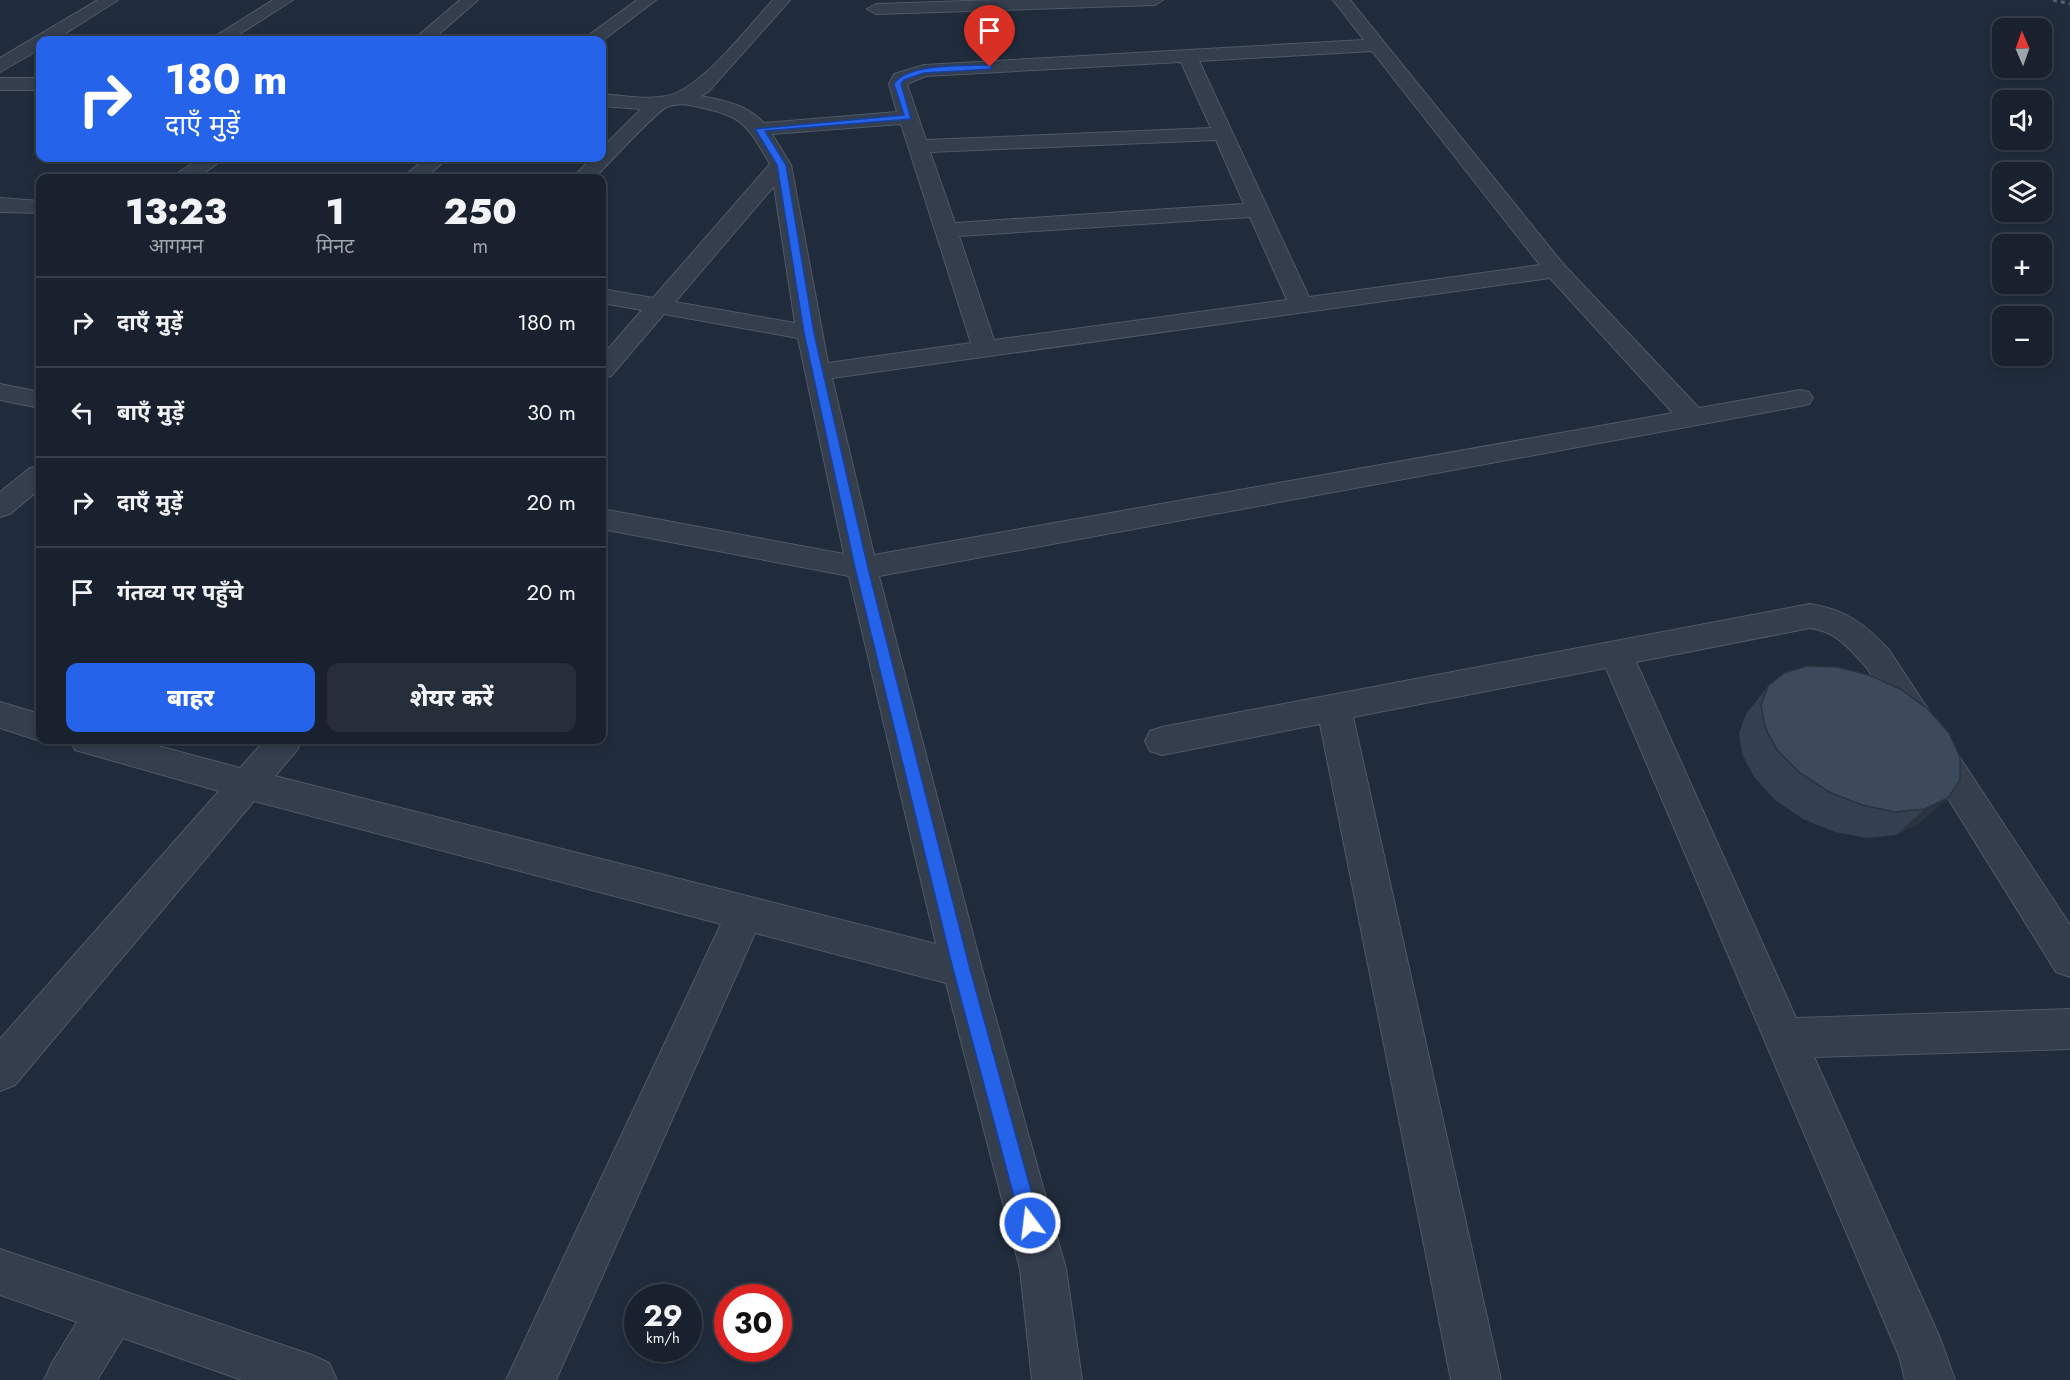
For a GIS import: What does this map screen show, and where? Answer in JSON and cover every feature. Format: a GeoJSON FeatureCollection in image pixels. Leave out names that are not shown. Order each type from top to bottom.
{"type":"FeatureCollection","features":[{"type":"Feature","properties":{"kind":"street"},"geometry":{"type":"LineString","coordinates":[[49,36],[110,0]]}},
{"type":"Feature","properties":{"kind":"street"},"geometry":{"type":"LineString","coordinates":[[225,36],[285,0]]}},
{"type":"Feature","properties":{"kind":"street"},"geometry":{"type":"LineString","coordinates":[[427,36],[470,0]]}},
{"type":"Feature","properties":{"kind":"street"},"geometry":{"type":"LineString","coordinates":[[597,36],[648,0]]}},
{"type":"Feature","properties":{"kind":"street"},"geometry":{"type":"LineString","coordinates":[[606,159],[672,101],[701,87],[782,0]]}},
{"type":"Feature","properties":{"kind":"street"},"geometry":{"type":"LineString","coordinates":[[876,9],[957,3],[1155,0]]}},
{"type":"Feature","properties":{"kind":"street"},"geometry":{"type":"LineString","coordinates":[[1341,0],[1374,45],[1556,270],[1692,417]]}},
{"type":"Feature","properties":{"kind":"street"},"geometry":{"type":"LineString","coordinates":[[0,66],[36,44]]}},
{"type":"Feature","properties":{"kind":"street"},"geometry":{"type":"LineString","coordinates":[[985,349],[897,84],[910,73],[1374,45]]}},
{"type":"Feature","properties":{"kind":"street"},"geometry":{"type":"LineString","coordinates":[[1188,56],[1301,305]]}},
{"type":"Feature","properties":{"kind":"street"},"geometry":{"type":"LineString","coordinates":[[0,84],[36,84]]}},
{"type":"Feature","properties":{"kind":"street"},"geometry":{"type":"LineString","coordinates":[[606,100],[672,101],[732,108],[744,114],[759,129],[781,165],[809,333],[862,568],[962,969],[1043,1269],[1057,1380]]}},
{"type":"Feature","properties":{"kind":"street"},"geometry":{"type":"LineString","coordinates":[[759,129],[909,117]]}},
{"type":"Feature","properties":{"kind":"street"},"geometry":{"type":"LineString","coordinates":[[918,147],[1224,134]]}},
{"type":"Feature","properties":{"kind":"street"},"geometry":{"type":"LineString","coordinates":[[189,174],[209,162]]}},
{"type":"Feature","properties":{"kind":"street"},"geometry":{"type":"LineString","coordinates":[[417,174],[433,162]]}},
{"type":"Feature","properties":{"kind":"street"},"geometry":{"type":"LineString","coordinates":[[589,174],[602,162]]}},
{"type":"Feature","properties":{"kind":"street"},"geometry":{"type":"LineString","coordinates":[[606,366],[781,165]]}},
{"type":"Feature","properties":{"kind":"street"},"geometry":{"type":"LineString","coordinates":[[6,209],[36,207]]}},
{"type":"Feature","properties":{"kind":"street"},"geometry":{"type":"LineString","coordinates":[[946,230],[1258,210]]}},
{"type":"Feature","properties":{"kind":"street"},"geometry":{"type":"LineString","coordinates":[[818,372],[1556,270]]}},
{"type":"Feature","properties":{"kind":"street"},"geometry":{"type":"LineString","coordinates":[[606,297],[809,333]]}},
{"type":"Feature","properties":{"kind":"street"},"geometry":{"type":"LineString","coordinates":[[0,392],[36,399]]}},
{"type":"Feature","properties":{"kind":"street"},"geometry":{"type":"LineString","coordinates":[[606,520],[862,568],[1800,398]]}},
{"type":"Feature","properties":{"kind":"street"},"geometry":{"type":"LineString","coordinates":[[0,507],[36,478]]}},
{"type":"Feature","properties":{"kind":"street"},"geometry":{"type":"LineString","coordinates":[[1162,741],[1810,616],[1831,618],[1851,629],[1878,659],[2070,959]]}},
{"type":"Feature","properties":{"kind":"street"},"geometry":{"type":"LineString","coordinates":[[1616,654],[1923,1354],[1930,1380]]}},
{"type":"Feature","properties":{"kind":"street"},"geometry":{"type":"LineString","coordinates":[[1334,708],[1476,1380]]}},
{"type":"Feature","properties":{"kind":"street"},"geometry":{"type":"LineString","coordinates":[[0,715],[36,726]]}},
{"type":"Feature","properties":{"kind":"street"},"geometry":{"type":"LineString","coordinates":[[102,744],[962,969]]}},
{"type":"Feature","properties":{"kind":"street"},"geometry":{"type":"LineString","coordinates":[[0,1070],[282,744]]}},
{"type":"Feature","properties":{"kind":"street"},"geometry":{"type":"LineString","coordinates":[[531,1380],[745,914]]}},
{"type":"Feature","properties":{"kind":"street"},"geometry":{"type":"LineString","coordinates":[[1784,1038],[2070,1029]]}},
{"type":"Feature","properties":{"kind":"street"},"geometry":{"type":"LineString","coordinates":[[0,1272],[312,1380]]}},
{"type":"Feature","properties":{"kind":"street"},"geometry":{"type":"LineString","coordinates":[[69,1380],[113,1310]]}},
{"type":"Feature","properties":{"kind":"building"},"geometry":{"type":"Polygon","coordinates":[[[1807,666],[1837,667],[1869,675],[1900,689],[1928,709],[1949,733],[1960,757],[1960,780],[1948,798],[1925,809],[1895,812],[1862,805],[1829,792],[1800,773],[1777,750],[1765,727],[1761,705],[1768,686],[1784,673],[1807,666]]]}},
{"type":"Feature","properties":{"kind":"railway"},"geometry":{"type":"LineString","coordinates":[[2053,0],[2070,4]]}},
{"type":"Feature","properties":{"kind":"route"},"geometry":{"type":"LineString","coordinates":[[990,67],[924,71],[910,73],[901,78],[897,84],[909,117],[759,129],[781,165],[809,333],[862,568],[962,969],[1030,1223]]}}]}
